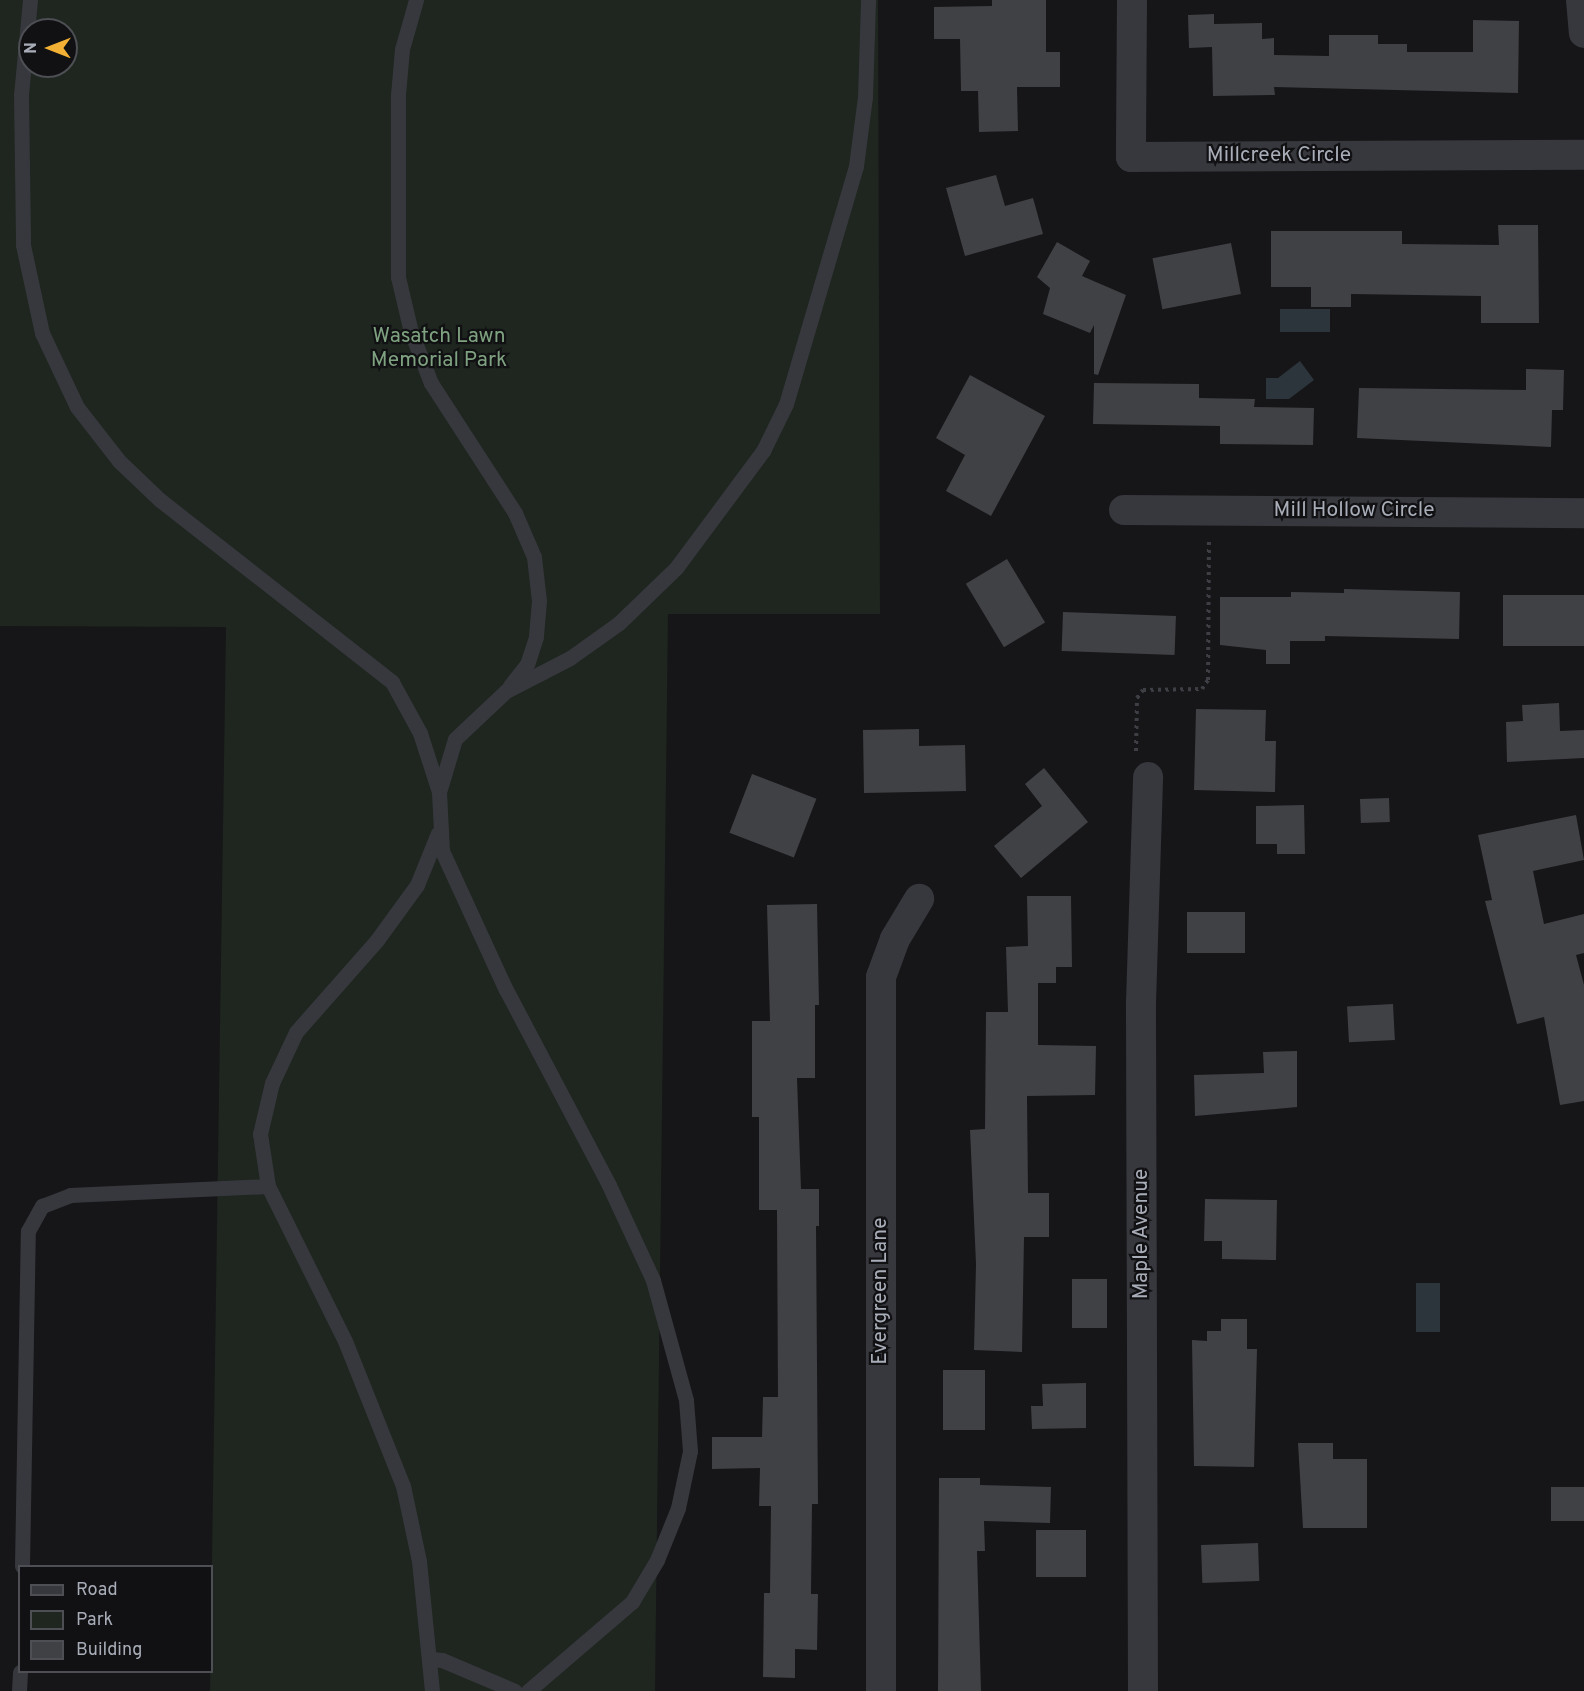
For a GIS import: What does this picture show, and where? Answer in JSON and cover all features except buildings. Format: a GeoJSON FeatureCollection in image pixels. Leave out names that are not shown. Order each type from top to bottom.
{"type":"FeatureCollection","features":[{"type":"Feature","properties":{"kind":"street","name":"Millcreek Circle"},"geometry":{"type":"LineString","coordinates":[[1132,0],[1131,158],[1584,154]]}},
{"type":"Feature","properties":{"kind":"street"},"geometry":{"type":"LineString","coordinates":[[1581,0],[1584,33]]}},
{"type":"Feature","properties":{"kind":"street","name":"Mill Hollow Circle"},"geometry":{"type":"LineString","coordinates":[[1124,510],[1584,513]]}},
{"type":"Feature","properties":{"kind":"street","name":"Maple Avenue"},"geometry":{"type":"LineString","coordinates":[[1143,1691],[1142,1003],[1148,777]]}},
{"type":"Feature","properties":{"kind":"street","name":"Evergreen Lane"},"geometry":{"type":"LineString","coordinates":[[881,1691],[881,977],[895,939],[919,899]]}},
{"type":"Feature","properties":{"kind":"lane"},"geometry":{"type":"LineString","coordinates":[[30,0],[21,95],[23,245],[42,333],[77,408],[118,461],[160,500],[392,682],[420,733],[439,792],[442,851],[506,990],[609,1185],[652,1280],[686,1400],[690,1451],[678,1508],[657,1560],[632,1602],[528,1691]]}},
{"type":"Feature","properties":{"kind":"lane"},"geometry":{"type":"LineString","coordinates":[[416,0],[402,49],[398,95],[398,277],[411,332],[431,383],[515,513],[534,557],[538,601],[536,638],[527,664],[506,691],[455,739],[439,792]]}},
{"type":"Feature","properties":{"kind":"lane"},"geometry":{"type":"LineString","coordinates":[[506,691],[570,658],[620,623],[676,568],[763,451],[786,404],[856,166],[865,97],[868,0]]}},
{"type":"Feature","properties":{"kind":"lane"},"geometry":{"type":"LineString","coordinates":[[432,1691],[432,1659],[419,1562],[404,1486],[345,1341],[268,1186],[260,1134],[272,1083],[296,1032],[377,940],[417,885],[436,842],[441,818]]}},
{"type":"Feature","properties":{"kind":"lane"},"geometry":{"type":"LineString","coordinates":[[22,1565],[28,1231],[42,1206],[70,1195],[268,1186]]}},
{"type":"Feature","properties":{"kind":"lane"},"geometry":{"type":"LineString","coordinates":[[432,1659],[442,1660],[515,1691]]}},
{"type":"Feature","properties":{"kind":"lane"},"geometry":{"type":"LineString","coordinates":[[20,1673],[20,1691]]}},
{"type":"Feature","properties":{"kind":"path"},"geometry":{"type":"LineString","coordinates":[[1148,777],[1136,766],[1137,698],[1143,690],[1202,689],[1208,681],[1209,510]]}},
{"type":"Feature","properties":{"kind":"green space","name":"Wasatch Lawn Memorial Park"},"geometry":{"type":"Polygon","coordinates":[[[0,0],[878,0],[880,614],[668,614],[655,1691],[210,1691],[210,1673],[213,1673],[212,1565],[226,627],[0,626],[0,0]]]}},
{"type":"Feature","properties":{"kind":"shaded area"},"geometry":{"type":"Polygon","coordinates":[[[1280,309],[1330,309],[1330,332],[1280,332],[1280,309]]]}},
{"type":"Feature","properties":{"kind":"shaded area"},"geometry":{"type":"Polygon","coordinates":[[[1300,361],[1314,380],[1289,399],[1266,399],[1266,378],[1278,378],[1300,361]]]}},
{"type":"Feature","properties":{"kind":"shaded area"},"geometry":{"type":"Polygon","coordinates":[[[1416,1283],[1440,1283],[1440,1332],[1416,1332],[1416,1283]]]}}]}
